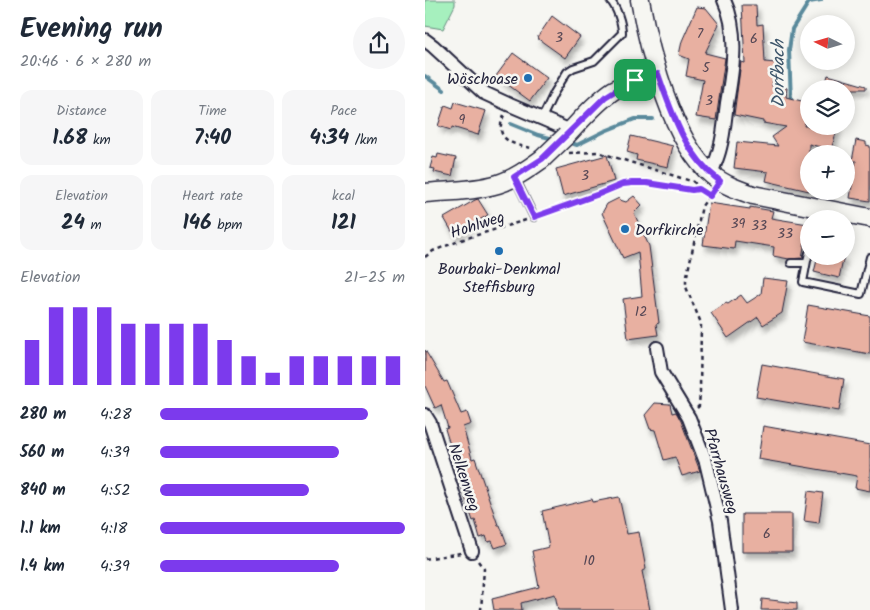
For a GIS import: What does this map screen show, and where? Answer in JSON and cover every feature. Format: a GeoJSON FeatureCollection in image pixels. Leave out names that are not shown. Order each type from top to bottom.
{"type":"FeatureCollection","features":[{"type":"Feature","properties":{"kind":"main road"},"geometry":{"type":"LineString","coordinates":[[644,1],[645,28],[658,74],[670,106],[684,138],[711,174],[720,181],[753,196],[818,211],[870,218]]}},
{"type":"Feature","properties":{"kind":"main road"},"geometry":{"type":"LineString","coordinates":[[425,193],[484,187],[514,177],[539,154],[569,133],[598,103],[615,90],[635,80],[658,74]]}},
{"type":"Feature","properties":{"kind":"street"},"geometry":{"type":"LineString","coordinates":[[711,174],[720,147],[733,64],[734,44],[728,10],[724,0]]}},
{"type":"Feature","properties":{"kind":"street"},"geometry":{"type":"LineString","coordinates":[[425,40],[484,93],[542,118],[569,133]]}},
{"type":"Feature","properties":{"kind":"street","name":"Pfarrhausweg"},"geometry":{"type":"LineString","coordinates":[[657,348],[661,372],[689,418],[706,462],[720,521],[732,610]]}},
{"type":"Feature","properties":{"kind":"street","name":"Nelkenweg"},"geometry":{"type":"LineString","coordinates":[[425,415],[430,423],[472,551]]}},
{"type":"Feature","properties":{"kind":"lane"},"geometry":{"type":"LineString","coordinates":[[542,118],[567,72],[593,61],[622,33],[619,19],[611,0]]}},
{"type":"Feature","properties":{"kind":"lane"},"geometry":{"type":"LineString","coordinates":[[514,177],[534,217]]}},
{"type":"Feature","properties":{"kind":"lane"},"geometry":{"type":"LineString","coordinates":[[806,265],[803,282],[861,294],[870,257]]}},
{"type":"Feature","properties":{"kind":"lane"},"geometry":{"type":"LineString","coordinates":[[791,262],[800,264]]}},
{"type":"Feature","properties":{"kind":"path"},"geometry":{"type":"LineString","coordinates":[[510,105],[500,122],[500,130],[503,137],[509,142],[539,154]]}},
{"type":"Feature","properties":{"kind":"path"},"geometry":{"type":"LineString","coordinates":[[567,153],[598,152],[611,155],[694,182],[699,189]]}},
{"type":"Feature","properties":{"kind":"path","name":"Hohlweg"},"geometry":{"type":"LineString","coordinates":[[425,257],[433,251],[464,239],[534,217],[623,184],[647,183],[692,190],[699,189],[710,196],[702,206],[686,280],[686,287],[701,323],[699,406],[689,418]]}},
{"type":"Feature","properties":{"kind":"path"},"geometry":{"type":"LineString","coordinates":[[425,559],[472,551],[484,569],[481,610]]}},
{"type":"Feature","properties":{"kind":"green space"},"geometry":{"type":"Polygon","coordinates":[[[425,0],[455,0],[455,5],[443,29],[425,26],[425,0]]]}},
{"type":"Feature","properties":{"kind":"building"},"geometry":{"type":"Polygon","coordinates":[[[742,5],[756,5],[757,25],[763,24],[765,62],[776,63],[772,86],[787,88],[786,97],[800,101],[800,135],[835,135],[832,145],[800,145],[800,189],[766,181],[768,172],[734,168],[737,142],[778,146],[772,137],[786,127],[734,115],[741,62],[745,63],[742,5]]]}},
{"type":"Feature","properties":{"kind":"building"},"geometry":{"type":"Polygon","coordinates":[[[697,7],[706,8],[719,24],[705,53],[725,58],[716,120],[696,117],[703,80],[686,76],[689,59],[679,55],[682,41],[697,7]]]}},
{"type":"Feature","properties":{"kind":"building"},"geometry":{"type":"Polygon","coordinates":[[[552,16],[580,37],[565,58],[537,38],[552,16]]]}},
{"type":"Feature","properties":{"kind":"building"},"geometry":{"type":"Polygon","coordinates":[[[513,53],[547,78],[530,101],[496,76],[513,53]]]}},
{"type":"Feature","properties":{"kind":"building"},"geometry":{"type":"Polygon","coordinates":[[[828,75],[845,80],[827,80],[828,75]]]}},
{"type":"Feature","properties":{"kind":"building"},"geometry":{"type":"Polygon","coordinates":[[[855,83],[866,86],[866,89],[855,89],[855,83]]]}},
{"type":"Feature","properties":{"kind":"building"},"geometry":{"type":"Polygon","coordinates":[[[455,102],[486,111],[478,135],[452,127],[451,130],[438,126],[445,105],[453,108],[455,102]]]}},
{"type":"Feature","properties":{"kind":"building"},"geometry":{"type":"Polygon","coordinates":[[[631,136],[673,146],[668,167],[636,160],[637,155],[627,152],[631,136]]]}},
{"type":"Feature","properties":{"kind":"building"},"geometry":{"type":"Polygon","coordinates":[[[856,140],[866,142],[866,145],[870,146],[870,201],[855,199],[856,140]]]}},
{"type":"Feature","properties":{"kind":"building"},"geometry":{"type":"Polygon","coordinates":[[[438,154],[456,158],[452,176],[434,172],[435,169],[430,168],[433,157],[437,158],[438,154]]]}},
{"type":"Feature","properties":{"kind":"building"},"geometry":{"type":"Polygon","coordinates":[[[607,155],[614,181],[563,196],[556,169],[607,155]]]}},
{"type":"Feature","properties":{"kind":"building"},"geometry":{"type":"Polygon","coordinates":[[[634,196],[642,205],[634,213],[649,246],[659,323],[656,324],[658,335],[628,339],[623,299],[642,296],[638,252],[623,258],[602,213],[607,204],[619,198],[626,202],[634,196]]]}},
{"type":"Feature","properties":{"kind":"building"},"geometry":{"type":"Polygon","coordinates":[[[478,199],[488,215],[454,235],[444,218],[478,199]]]}},
{"type":"Feature","properties":{"kind":"building"},"geometry":{"type":"Polygon","coordinates":[[[709,203],[773,211],[771,218],[800,223],[800,258],[789,259],[773,256],[774,247],[735,241],[734,249],[703,245],[709,203]]]}},
{"type":"Feature","properties":{"kind":"building"},"geometry":{"type":"Polygon","coordinates":[[[816,265],[842,265],[839,278],[814,272],[816,265]]]}},
{"type":"Feature","properties":{"kind":"building"},"geometry":{"type":"Polygon","coordinates":[[[763,278],[788,281],[782,313],[763,325],[758,317],[728,338],[711,313],[741,295],[747,303],[761,294],[763,278]]]}},
{"type":"Feature","properties":{"kind":"building"},"geometry":{"type":"Polygon","coordinates":[[[808,305],[870,316],[870,354],[802,342],[808,305]]]}},
{"type":"Feature","properties":{"kind":"building"},"geometry":{"type":"Polygon","coordinates":[[[425,350],[444,382],[447,381],[461,414],[467,412],[471,424],[463,427],[472,459],[475,458],[498,525],[500,525],[507,544],[495,548],[492,541],[488,542],[486,536],[480,538],[454,465],[456,464],[445,429],[448,428],[441,405],[435,408],[425,386],[425,350]]]}},
{"type":"Feature","properties":{"kind":"building"},"geometry":{"type":"Polygon","coordinates":[[[762,364],[844,379],[839,411],[756,397],[762,364]]]}},
{"type":"Feature","properties":{"kind":"building"},"geometry":{"type":"Polygon","coordinates":[[[655,403],[670,404],[672,413],[676,412],[700,471],[682,476],[675,457],[664,460],[655,430],[650,429],[645,415],[655,403]]]}},
{"type":"Feature","properties":{"kind":"building"},"geometry":{"type":"Polygon","coordinates":[[[763,426],[870,445],[870,491],[855,488],[857,476],[758,459],[763,426]]]}},
{"type":"Feature","properties":{"kind":"building"},"geometry":{"type":"Polygon","coordinates":[[[808,491],[823,493],[819,523],[804,521],[808,491]]]}},
{"type":"Feature","properties":{"kind":"building"},"geometry":{"type":"Polygon","coordinates":[[[619,497],[627,534],[639,532],[646,569],[642,571],[650,610],[558,610],[555,594],[521,603],[522,610],[494,610],[492,599],[539,587],[532,551],[549,547],[542,511],[592,499],[593,502],[619,497]]]}},
{"type":"Feature","properties":{"kind":"building"},"geometry":{"type":"Polygon","coordinates":[[[742,514],[792,514],[792,552],[742,552],[742,514]]]}},
{"type":"Feature","properties":{"kind":"building"},"geometry":{"type":"Polygon","coordinates":[[[762,599],[797,603],[797,610],[761,610],[762,599]]]}},
{"type":"Feature","properties":{"kind":"waterway","name":"Dorfbach"},"geometry":{"type":"LineString","coordinates":[[791,101],[789,50],[792,29],[809,2],[821,0]]}},
{"type":"Feature","properties":{"kind":"waterway"},"geometry":{"type":"LineString","coordinates":[[425,76],[444,90]]}},
{"type":"Feature","properties":{"kind":"waterway","name":"Dorfbach"},"geometry":{"type":"LineString","coordinates":[[568,142],[577,145],[635,119],[653,119]]}},
{"type":"Feature","properties":{"kind":"waterway"},"geometry":{"type":"LineString","coordinates":[[511,124],[554,139]]}},
{"type":"Feature","properties":{"kind":"place","name":"Wöschoase"},"geometry":{"type":"Point","coordinates":[528,78]}},
{"type":"Feature","properties":{"kind":"place","name":"Dorfkirche"},"geometry":{"type":"Point","coordinates":[625,229]}},
{"type":"Feature","properties":{"kind":"place","name":"Bourbaki-Denkmal Steffisburg"},"geometry":{"type":"Point","coordinates":[499,251]}},
{"type":"Feature","properties":{"kind":"route"},"geometry":{"type":"LineString","coordinates":[[658,74],[684,138],[701,163],[720,181],[710,196],[699,189],[692,190],[647,183],[623,184],[534,217],[514,177],[542,159],[605,97],[635,80],[658,74]]}}]}
